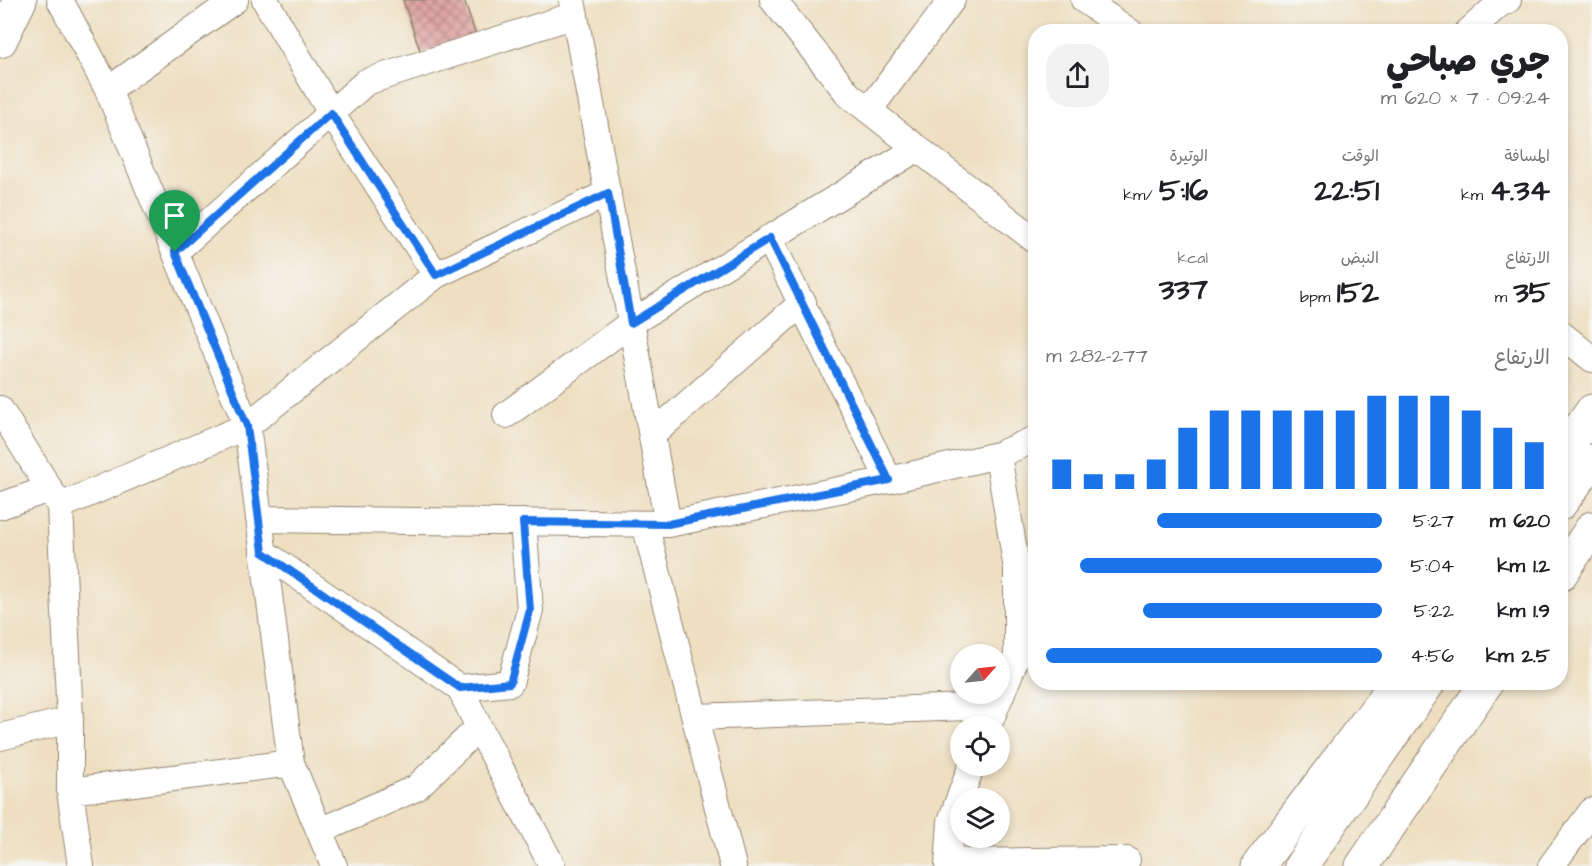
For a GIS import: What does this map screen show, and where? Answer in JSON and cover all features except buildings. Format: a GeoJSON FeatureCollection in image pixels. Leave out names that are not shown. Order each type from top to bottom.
{"type":"FeatureCollection","features":[{"type":"Feature","properties":{"kind":"main road"},"geometry":{"type":"LineString","coordinates":[[0,41],[20,0]]}},
{"type":"Feature","properties":{"kind":"main road"},"geometry":{"type":"LineString","coordinates":[[1568,446],[1592,411]]}},
{"type":"Feature","properties":{"kind":"main road"},"geometry":{"type":"LineString","coordinates":[[1568,493],[1592,461]]}},
{"type":"Feature","properties":{"kind":"main road"},"geometry":{"type":"LineString","coordinates":[[1568,563],[1592,528]]}},
{"type":"Feature","properties":{"kind":"main road"},"geometry":{"type":"LineString","coordinates":[[1258,866],[1391,690]]}},
{"type":"Feature","properties":{"kind":"main road"},"geometry":{"type":"LineString","coordinates":[[1301,866],[1424,690]]}},
{"type":"Feature","properties":{"kind":"main road"},"geometry":{"type":"LineString","coordinates":[[1362,866],[1482,690]]}},
{"type":"Feature","properties":{"kind":"main road"},"geometry":{"type":"LineString","coordinates":[[1351,866],[1396,816]]}},
{"type":"Feature","properties":{"kind":"street"},"geometry":{"type":"LineString","coordinates":[[60,0],[108,90],[247,426],[291,763],[334,866]]}},
{"type":"Feature","properties":{"kind":"street"},"geometry":{"type":"LineString","coordinates":[[108,90],[235,0]]}},
{"type":"Feature","properties":{"kind":"street"},"geometry":{"type":"LineString","coordinates":[[265,0],[331,113],[436,275]]}},
{"type":"Feature","properties":{"kind":"street"},"geometry":{"type":"LineString","coordinates":[[774,0],[849,94],[1028,234]]}},
{"type":"Feature","properties":{"kind":"street"},"geometry":{"type":"LineString","coordinates":[[869,110],[952,0]]}},
{"type":"Feature","properties":{"kind":"street"},"geometry":{"type":"LineString","coordinates":[[1084,0],[1118,24]]}},
{"type":"Feature","properties":{"kind":"street"},"geometry":{"type":"LineString","coordinates":[[1476,24],[1499,2]]}},
{"type":"Feature","properties":{"kind":"street"},"geometry":{"type":"LineString","coordinates":[[175,252],[366,82],[574,7],[652,435],[656,524],[695,717],[733,866]]}},
{"type":"Feature","properties":{"kind":"street"},"geometry":{"type":"LineString","coordinates":[[506,415],[631,323],[918,148]]}},
{"type":"Feature","properties":{"kind":"street"},"geometry":{"type":"LineString","coordinates":[[0,506],[55,497],[247,426],[436,275],[608,193]]}},
{"type":"Feature","properties":{"kind":"street"},"geometry":{"type":"LineString","coordinates":[[770,238],[889,480]]}},
{"type":"Feature","properties":{"kind":"street"},"geometry":{"type":"LineString","coordinates":[[652,435],[803,302]]}},
{"type":"Feature","properties":{"kind":"street"},"geometry":{"type":"LineString","coordinates":[[1568,340],[1592,359]]}},
{"type":"Feature","properties":{"kind":"street"},"geometry":{"type":"LineString","coordinates":[[0,409],[55,497],[70,720],[70,791],[81,866]]}},
{"type":"Feature","properties":{"kind":"street"},"geometry":{"type":"LineString","coordinates":[[259,519],[656,524],[889,480],[998,455],[1028,442]]}},
{"type":"Feature","properties":{"kind":"street"},"geometry":{"type":"LineString","coordinates":[[992,716],[1017,656],[1017,569],[998,455]]}},
{"type":"Feature","properties":{"kind":"street"},"geometry":{"type":"LineString","coordinates":[[460,688],[510,683],[530,610],[523,522]]}},
{"type":"Feature","properties":{"kind":"street"},"geometry":{"type":"LineString","coordinates":[[263,552],[460,688],[478,728],[517,795],[552,866]]}},
{"type":"Feature","properties":{"kind":"street"},"geometry":{"type":"LineString","coordinates":[[695,717],[950,716]]}},
{"type":"Feature","properties":{"kind":"street"},"geometry":{"type":"LineString","coordinates":[[2,730],[70,720]]}},
{"type":"Feature","properties":{"kind":"street"},"geometry":{"type":"LineString","coordinates":[[320,831],[416,788],[478,728]]}},
{"type":"Feature","properties":{"kind":"street"},"geometry":{"type":"LineString","coordinates":[[70,791],[291,763]]}},
{"type":"Feature","properties":{"kind":"street"},"geometry":{"type":"LineString","coordinates":[[968,776],[951,821],[948,864],[1127,860]]}},
{"type":"Feature","properties":{"kind":"street"},"geometry":{"type":"LineString","coordinates":[[1551,866],[1592,811]]}},
{"type":"Feature","properties":{"kind":"route"},"geometry":{"type":"LineString","coordinates":[[331,113],[436,275],[608,193],[631,323],[770,238],[889,480],[668,524],[523,522],[530,610],[510,683],[460,688],[263,552],[247,426],[175,252],[331,113]]}}]}
